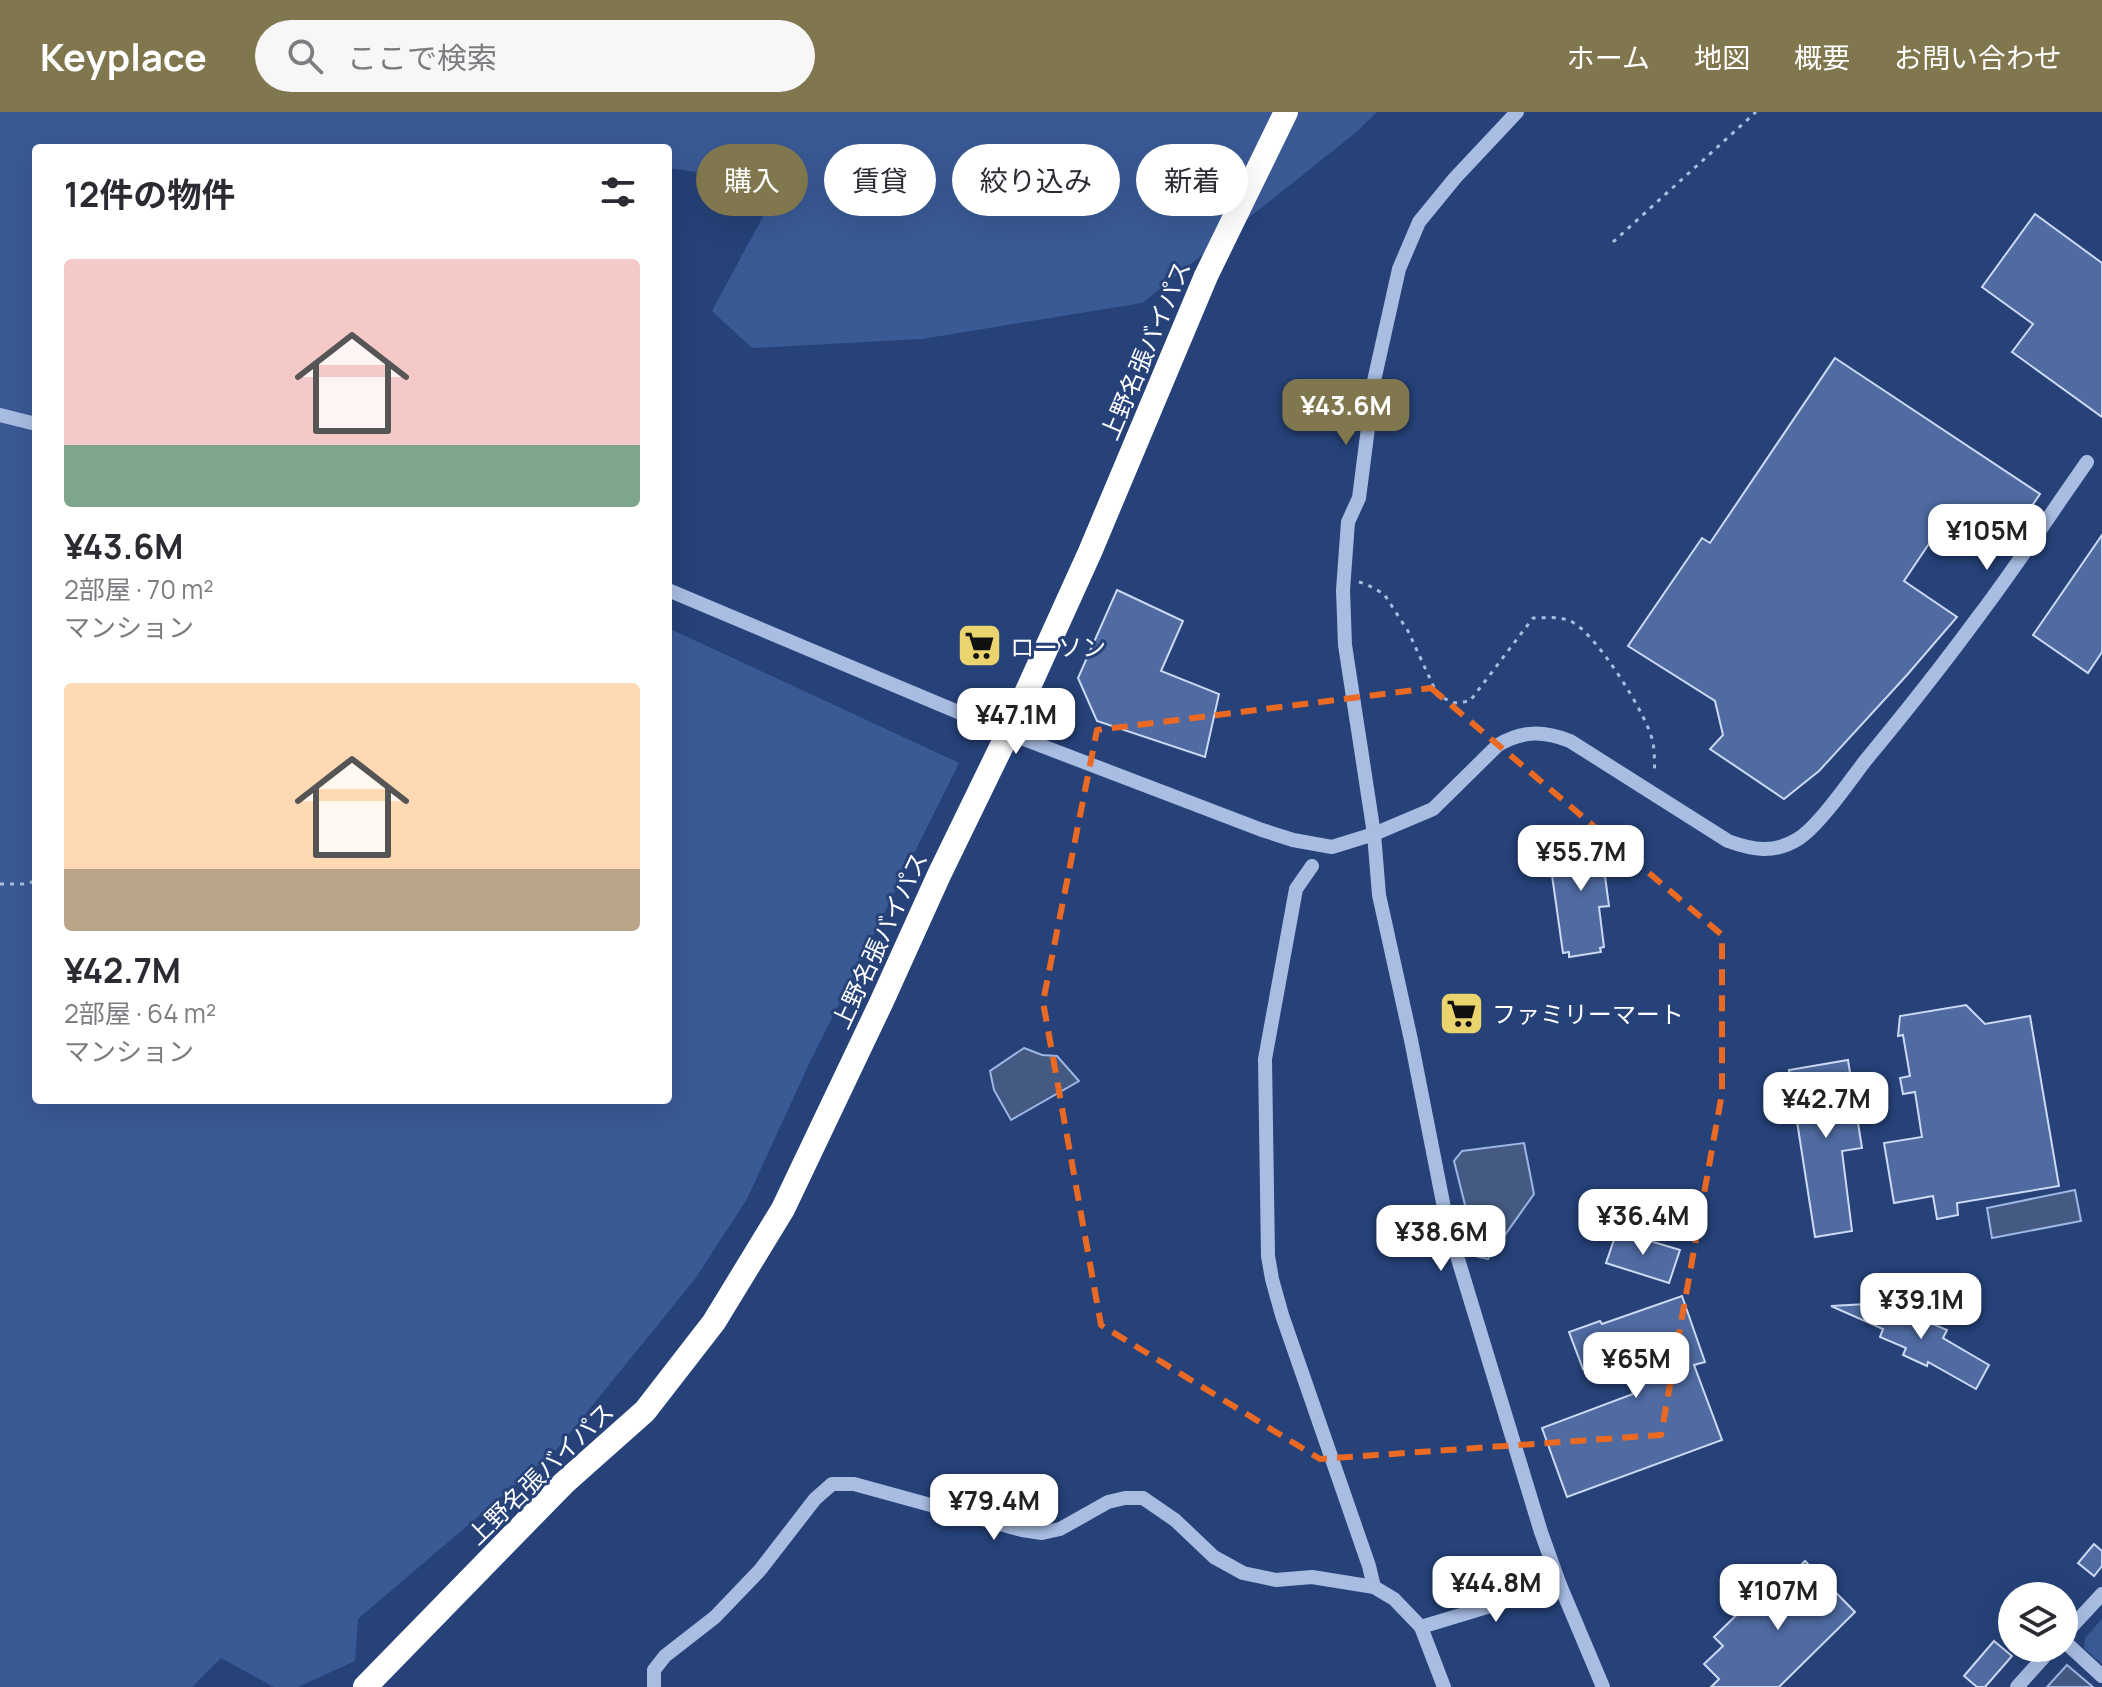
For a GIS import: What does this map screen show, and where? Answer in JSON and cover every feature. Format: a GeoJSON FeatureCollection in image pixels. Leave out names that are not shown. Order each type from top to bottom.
{"type":"FeatureCollection","features":[{"type":"Feature","properties":{"kind":"highway","name":"上野名張バイパス"},"geometry":{"type":"LineString","coordinates":[[365,1687],[564,1483],[645,1411],[714,1322],[783,1209],[1008,733],[1090,552],[1206,276],[1286,112]]}},
{"type":"Feature","properties":{"kind":"street"},"geometry":{"type":"LineString","coordinates":[[1517,112],[1435,201],[1419,222],[1403,256],[1374,381],[1359,498],[1348,522],[1344,578],[1345,645],[1374,834],[1379,895],[1447,1223],[1541,1532],[1603,1687]]}},
{"type":"Feature","properties":{"kind":"street"},"geometry":{"type":"LineString","coordinates":[[0,415],[32,423]]}},
{"type":"Feature","properties":{"kind":"street"},"geometry":{"type":"LineString","coordinates":[[672,592],[1008,733],[1293,840],[1332,847],[1374,834],[1433,809],[1498,745],[1511,737],[1541,732],[1570,741],[1728,841],[1771,850],[1799,839],[1819,819],[1980,615],[2087,462]]}},
{"type":"Feature","properties":{"kind":"street"},"geometry":{"type":"LineString","coordinates":[[1312,866],[1296,889],[1265,1059],[1268,1256],[1282,1315],[1374,1587]]}},
{"type":"Feature","properties":{"kind":"street"},"geometry":{"type":"LineString","coordinates":[[654,1687],[654,1670],[665,1656],[715,1617],[760,1570],[815,1499],[832,1484],[854,1484],[1042,1533],[1060,1529],[1108,1502],[1143,1498],[1175,1520],[1214,1557],[1243,1573],[1276,1580],[1312,1577],[1374,1587],[1394,1599],[1421,1627],[1444,1687]]}},
{"type":"Feature","properties":{"kind":"street"},"geometry":{"type":"LineString","coordinates":[[1421,1627],[1560,1585]]}},
{"type":"Feature","properties":{"kind":"street"},"geometry":{"type":"LineString","coordinates":[[2078,1620],[2102,1594]]}},
{"type":"Feature","properties":{"kind":"street"},"geometry":{"type":"LineString","coordinates":[[2078,1654],[2102,1676]]}},
{"type":"Feature","properties":{"kind":"street"},"geometry":{"type":"LineString","coordinates":[[2017,1687],[2039,1662]]}},
{"type":"Feature","properties":{"kind":"path"},"geometry":{"type":"LineString","coordinates":[[1613,242],[1756,112]]}},
{"type":"Feature","properties":{"kind":"path"},"geometry":{"type":"LineString","coordinates":[[1344,578],[1366,584],[1384,594],[1408,631],[1438,696],[1455,703],[1470,701],[1533,618],[1570,620],[1587,632],[1604,654],[1646,721],[1653,742],[1655,795]]}},
{"type":"Feature","properties":{"kind":"path"},"geometry":{"type":"LineString","coordinates":[[0,884],[32,882]]}},
{"type":"Feature","properties":{"kind":"highlighted area"},"geometry":{"type":"Polygon","coordinates":[[[1431,688],[1722,935],[1722,1093],[1661,1435],[1320,1459],[1101,1325],[1043,1002],[1097,730],[1431,688]]]}},
{"type":"Feature","properties":{"kind":"shaded area"},"geometry":{"type":"Polygon","coordinates":[[[0,112],[1377,112],[1354,134],[1142,303],[922,339],[752,348],[712,311],[763,216],[808,216],[808,144],[696,144],[696,172],[672,169],[672,144],[32,144],[32,1104],[672,1104],[672,630],[959,763],[809,1064],[747,1199],[695,1279],[556,1450],[358,1619],[355,1661],[298,1687],[274,1687],[221,1658],[192,1687],[0,1687],[0,112]]]}},
{"type":"Feature","properties":{"kind":"shaded area"},"geometry":{"type":"Polygon","coordinates":[[[1024,1048],[1042,1055],[1057,1056],[1079,1081],[1011,1120],[994,1090],[990,1071],[1024,1048]]]}},
{"type":"Feature","properties":{"kind":"shaded area"},"geometry":{"type":"Polygon","coordinates":[[[1524,1143],[1534,1194],[1488,1259],[1478,1257],[1454,1161],[1462,1151],[1524,1143]]]}},
{"type":"Feature","properties":{"kind":"shaded area"},"geometry":{"type":"Polygon","coordinates":[[[2075,1190],[2081,1221],[1992,1238],[1987,1208],[2075,1190]]]}},
{"type":"Feature","properties":{"kind":"shaded area"},"geometry":{"type":"Polygon","coordinates":[[[2102,1619],[2102,1664],[2084,1648],[2085,1638],[2102,1619]]]}},
{"type":"Feature","properties":{"kind":"shaded area"},"geometry":{"type":"Polygon","coordinates":[[[2067,1665],[2093,1687],[2047,1687],[2067,1665]]]}},
{"type":"Feature","properties":{"kind":"building"},"geometry":{"type":"Polygon","coordinates":[[[2035,214],[2102,263],[2102,417],[2012,352],[2033,324],[1982,287],[2035,214]]]}},
{"type":"Feature","properties":{"kind":"building"},"geometry":{"type":"Polygon","coordinates":[[[1835,358],[2040,494],[2008,541],[1955,505],[1904,581],[1957,617],[1819,771],[1784,799],[1710,749],[1723,735],[1715,701],[1628,646],[1702,538],[1710,543],[1835,358]]]}},
{"type":"Feature","properties":{"kind":"building"},"geometry":{"type":"Polygon","coordinates":[[[2102,535],[2102,652],[2088,673],[2033,635],[2102,535]]]}},
{"type":"Feature","properties":{"kind":"building"},"geometry":{"type":"Polygon","coordinates":[[[1117,590],[1183,621],[1161,671],[1219,694],[1205,757],[1097,721],[1078,678],[1117,590]]]}},
{"type":"Feature","properties":{"kind":"building"},"geometry":{"type":"Polygon","coordinates":[[[1606,839],[1608,859],[1616,858],[1618,874],[1605,876],[1609,906],[1599,907],[1604,947],[1600,948],[1601,952],[1569,957],[1569,952],[1563,953],[1548,847],[1606,839]]]}},
{"type":"Feature","properties":{"kind":"building"},"geometry":{"type":"Polygon","coordinates":[[[1966,1005],[1985,1024],[2030,1016],[2059,1186],[1957,1203],[1958,1215],[1937,1219],[1933,1196],[1894,1203],[1884,1143],[1922,1137],[1915,1092],[1903,1094],[1900,1078],[1910,1076],[1903,1035],[1898,1036],[1900,1016],[1966,1005]]]}},
{"type":"Feature","properties":{"kind":"building"},"geometry":{"type":"Polygon","coordinates":[[[1848,1060],[1862,1148],[1842,1151],[1852,1231],[1815,1237],[1789,1070],[1848,1060]]]}},
{"type":"Feature","properties":{"kind":"building"},"geometry":{"type":"Polygon","coordinates":[[[1617,1231],[1680,1250],[1669,1283],[1606,1263],[1617,1231]]]}},
{"type":"Feature","properties":{"kind":"building"},"geometry":{"type":"Polygon","coordinates":[[[1682,1296],[1705,1362],[1694,1365],[1722,1440],[1567,1497],[1542,1428],[1633,1394],[1619,1356],[1583,1369],[1569,1332],[1682,1296]]]}},
{"type":"Feature","properties":{"kind":"building"},"geometry":{"type":"Polygon","coordinates":[[[1884,1303],[1947,1330],[1943,1338],[1989,1365],[1976,1389],[1928,1362],[1927,1366],[1903,1355],[1906,1348],[1880,1337],[1883,1329],[1831,1306],[1884,1303]]]}},
{"type":"Feature","properties":{"kind":"building"},"geometry":{"type":"Polygon","coordinates":[[[2094,1544],[2102,1551],[2102,1566],[2094,1576],[2078,1563],[2094,1544]]]}},
{"type":"Feature","properties":{"kind":"building"},"geometry":{"type":"Polygon","coordinates":[[[1805,1561],[1855,1612],[1779,1687],[1711,1687],[1719,1679],[1704,1664],[1723,1646],[1714,1637],[1763,1589],[1770,1596],[1805,1561]]]}},
{"type":"Feature","properties":{"kind":"building"},"geometry":{"type":"Polygon","coordinates":[[[1994,1641],[1998,1644],[1998,1662],[2007,1662],[1985,1687],[1977,1687],[1964,1676],[1994,1641]]]}},
{"type":"Feature","properties":{"kind":"place","name":"ローソン"},"geometry":{"type":"Point","coordinates":[979,646]}},
{"type":"Feature","properties":{"kind":"place","name":"ファミリーマート"},"geometry":{"type":"Point","coordinates":[1461,1013]}}]}
